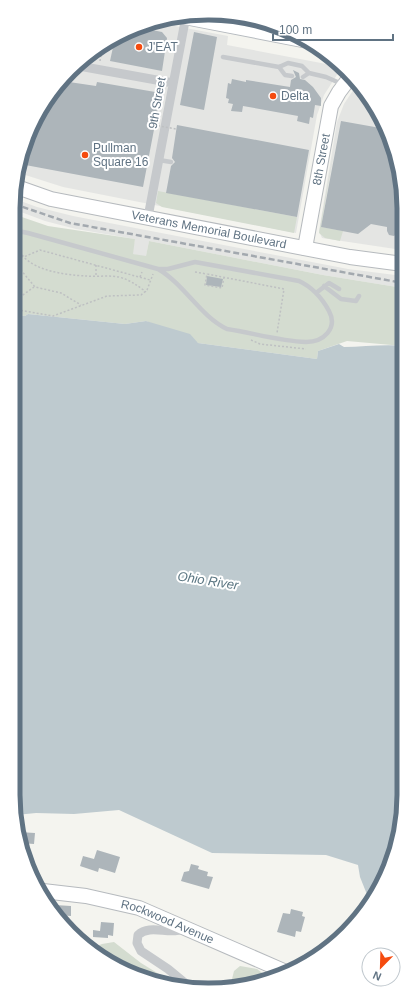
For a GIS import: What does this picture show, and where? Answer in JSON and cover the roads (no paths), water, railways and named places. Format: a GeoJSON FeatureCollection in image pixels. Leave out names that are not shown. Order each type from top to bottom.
{"type":"FeatureCollection","features":[{"type":"Feature","properties":{"kind":"main road","name":"8th Street"},"geometry":{"type":"LineString","coordinates":[[305,248],[331,106],[347,80]]}},
{"type":"Feature","properties":{"kind":"main road","name":"Veterans Memorial Boulevard"},"geometry":{"type":"LineString","coordinates":[[21,187],[62,201],[368,260],[397,263]]}},
{"type":"Feature","properties":{"kind":"main road","name":"Rockwood Avenue"},"geometry":{"type":"LineString","coordinates":[[47,892],[86,896],[120,903],[158,915],[280,969]]}},
{"type":"Feature","properties":{"kind":"street"},"geometry":{"type":"LineString","coordinates":[[200,20],[290,38]]}},
{"type":"Feature","properties":{"kind":"street","name":"9th Street"},"geometry":{"type":"LineString","coordinates":[[148,218],[184,22]]}},
{"type":"Feature","properties":{"kind":"street"},"geometry":{"type":"LineString","coordinates":[[84,67],[173,83]]}},
{"type":"Feature","properties":{"kind":"street"},"geometry":{"type":"LineString","coordinates":[[182,981],[168,969],[145,954],[139,948],[137,943],[138,935],[146,931],[177,931],[186,927]]}},
{"type":"Feature","properties":{"kind":"lane"},"geometry":{"type":"LineString","coordinates":[[223,57],[279,67],[288,63],[302,66],[309,73],[346,80]]}},
{"type":"Feature","properties":{"kind":"lane"},"geometry":{"type":"LineString","coordinates":[[279,67],[285,75],[292,76]]}},
{"type":"Feature","properties":{"kind":"lane"},"geometry":{"type":"LineString","coordinates":[[303,77],[309,73]]}},
{"type":"Feature","properties":{"kind":"lane"},"geometry":{"type":"LineString","coordinates":[[159,160],[171,162]]}},
{"type":"Feature","properties":{"kind":"lane"},"geometry":{"type":"LineString","coordinates":[[20,231],[156,271],[168,276],[222,326],[305,342],[317,340],[328,334],[332,326],[332,318],[316,293],[299,281],[196,262],[156,271]]}},
{"type":"Feature","properties":{"kind":"lane"},"geometry":{"type":"LineString","coordinates":[[316,293],[324,286],[332,284],[339,289]]}},
{"type":"Feature","properties":{"kind":"lane"},"geometry":{"type":"LineString","coordinates":[[324,286],[344,300],[356,301],[359,296]]}},
{"type":"Feature","properties":{"kind":"water","name":"Ohio River"},"geometry":{"type":"Polygon","coordinates":[[[28,314],[125,324],[146,321],[190,334],[198,343],[317,359],[318,351],[339,344],[344,347],[397,345],[397,807],[391,843],[383,867],[367,896],[360,877],[358,865],[326,855],[212,853],[119,810],[74,814],[36,813],[21,814],[20,807],[20,316],[25,316],[28,314]]]}},
{"type":"Feature","properties":{"kind":"railway"},"geometry":{"type":"LineString","coordinates":[[20,206],[70,223],[397,282]]}},
{"type":"Feature","properties":{"kind":"place","name":"J'EAT"},"geometry":{"type":"Point","coordinates":[139,47]}},
{"type":"Feature","properties":{"kind":"place","name":"Delta"},"geometry":{"type":"Point","coordinates":[273,96]}},
{"type":"Feature","properties":{"kind":"place","name":"Pullman Square 16"},"geometry":{"type":"Point","coordinates":[85,155]}}]}
